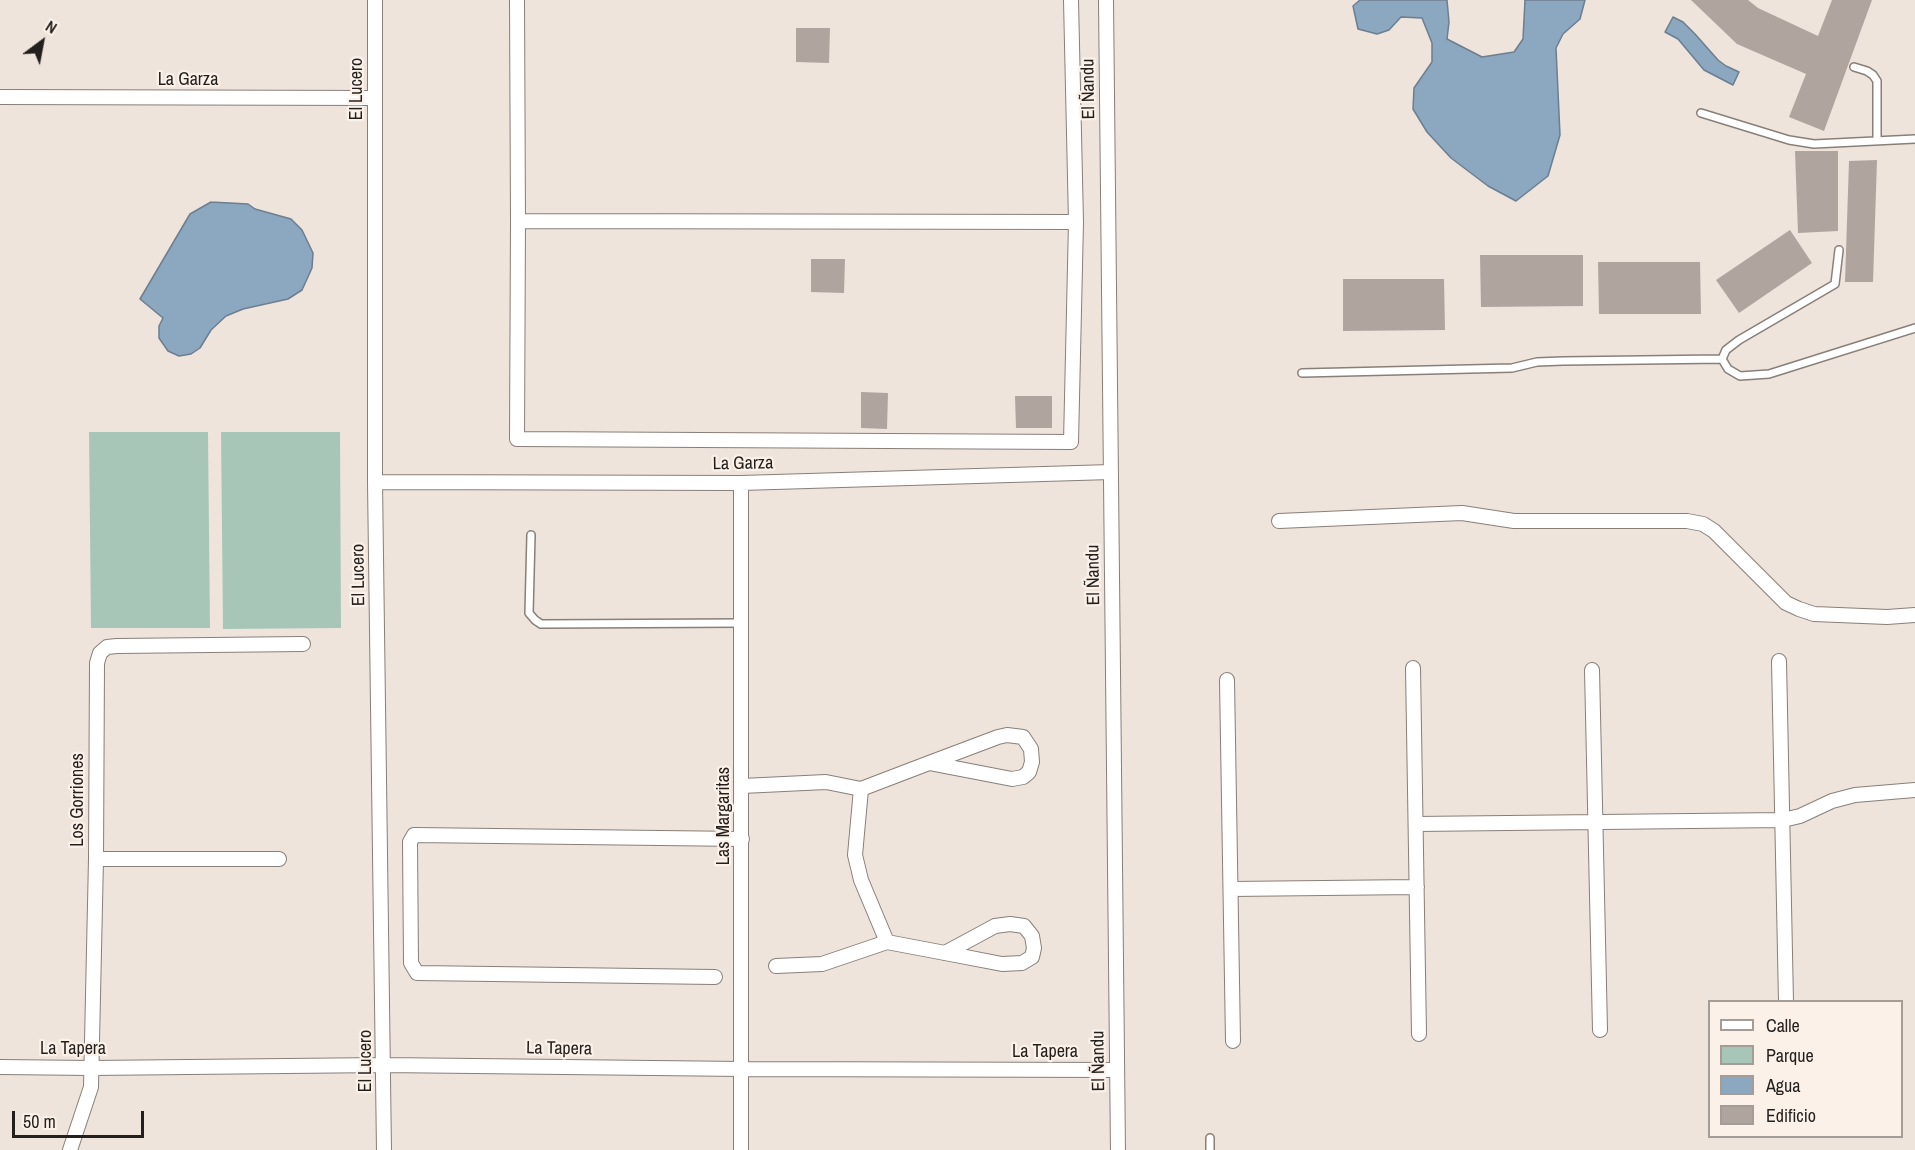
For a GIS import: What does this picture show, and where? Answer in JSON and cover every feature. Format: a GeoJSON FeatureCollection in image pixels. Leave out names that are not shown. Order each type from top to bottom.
{"type":"FeatureCollection","features":[{"type":"Feature","properties":{"kind":"street","name":"El Lucero"},"geometry":{"type":"LineString","coordinates":[[375,0],[375,482],[384,1150]]}},
{"type":"Feature","properties":{"kind":"street"},"geometry":{"type":"LineString","coordinates":[[517,0],[517,439],[1071,442],[1076,222],[1071,0]]}},
{"type":"Feature","properties":{"kind":"street","name":"El Ñandu"},"geometry":{"type":"LineString","coordinates":[[1106,0],[1118,1150]]}},
{"type":"Feature","properties":{"kind":"street","name":"La Garza"},"geometry":{"type":"LineString","coordinates":[[0,97],[375,98]]}},
{"type":"Feature","properties":{"kind":"street"},"geometry":{"type":"LineString","coordinates":[[518,220],[1076,222]]}},
{"type":"Feature","properties":{"kind":"street","name":"La Garza"},"geometry":{"type":"LineString","coordinates":[[375,482],[741,483],[1111,472]]}},
{"type":"Feature","properties":{"kind":"street","name":"Las Margaritas"},"geometry":{"type":"LineString","coordinates":[[741,483],[743,1069],[741,1150]]}},
{"type":"Feature","properties":{"kind":"street"},"geometry":{"type":"LineString","coordinates":[[1279,521],[1462,513],[1514,521],[1688,521],[1703,524],[1714,531],[1786,603],[1799,609],[1814,614],[1887,617],[1915,615]]}},
{"type":"Feature","properties":{"kind":"street","name":"Los Gorriones"},"geometry":{"type":"LineString","coordinates":[[70,1150],[91,1087],[97,663],[100,653],[107,646],[303,644]]}},
{"type":"Feature","properties":{"kind":"street"},"geometry":{"type":"LineString","coordinates":[[1779,661],[1786,1000]]}},
{"type":"Feature","properties":{"kind":"street"},"geometry":{"type":"LineString","coordinates":[[1413,668],[1419,1034]]}},
{"type":"Feature","properties":{"kind":"street"},"geometry":{"type":"LineString","coordinates":[[1592,670],[1600,1030]]}},
{"type":"Feature","properties":{"kind":"street"},"geometry":{"type":"LineString","coordinates":[[1227,680],[1233,1041]]}},
{"type":"Feature","properties":{"kind":"street"},"geometry":{"type":"LineString","coordinates":[[742,786],[826,782],[861,789],[929,763],[1007,735],[1023,738],[1031,749],[1032,762],[1029,772],[1023,777],[1012,779],[929,763]]}},
{"type":"Feature","properties":{"kind":"street"},"geometry":{"type":"LineString","coordinates":[[861,789],[855,855],[861,880],[887,942]]}},
{"type":"Feature","properties":{"kind":"street"},"geometry":{"type":"LineString","coordinates":[[1416,824],[1783,820],[1800,816],[1832,801],[1855,795],[1915,790]]}},
{"type":"Feature","properties":{"kind":"street"},"geometry":{"type":"LineString","coordinates":[[715,977],[417,973],[411,963],[410,842],[414,836],[742,839]]}},
{"type":"Feature","properties":{"kind":"street"},"geometry":{"type":"LineString","coordinates":[[96,859],[279,859]]}},
{"type":"Feature","properties":{"kind":"street"},"geometry":{"type":"LineString","coordinates":[[1231,890],[1417,887]]}},
{"type":"Feature","properties":{"kind":"street"},"geometry":{"type":"LineString","coordinates":[[776,966],[822,964],[887,942],[1002,964],[1022,963],[1032,957],[1034,948],[1032,936],[1024,926],[1010,924],[995,926],[945,953]]}},
{"type":"Feature","properties":{"kind":"street","name":"La Tapera"},"geometry":{"type":"LineString","coordinates":[[0,1067],[384,1065],[1117,1070]]}},
{"type":"Feature","properties":{"kind":"lane"},"geometry":{"type":"LineString","coordinates":[[1854,67],[1873,75],[1877,81],[1877,140]]}},
{"type":"Feature","properties":{"kind":"lane"},"geometry":{"type":"LineString","coordinates":[[1701,113],[1789,140],[1814,144],[1915,139]]}},
{"type":"Feature","properties":{"kind":"lane"},"geometry":{"type":"LineString","coordinates":[[1722,359],[1726,351],[1739,340],[1835,284],[1839,250]]}},
{"type":"Feature","properties":{"kind":"lane"},"geometry":{"type":"LineString","coordinates":[[1722,359],[1728,369],[1740,376],[1770,375],[1915,328]]}},
{"type":"Feature","properties":{"kind":"lane"},"geometry":{"type":"LineString","coordinates":[[1302,373],[1512,368],[1537,362],[1563,361],[1722,359]]}},
{"type":"Feature","properties":{"kind":"lane"},"geometry":{"type":"LineString","coordinates":[[531,535],[530,613],[541,624],[741,624]]}},
{"type":"Feature","properties":{"kind":"lane"},"geometry":{"type":"LineString","coordinates":[[1210,1137],[1210,1150]]}},
{"type":"Feature","properties":{"kind":"green space"},"geometry":{"type":"Polygon","coordinates":[[[89,432],[208,432],[210,628],[91,628],[89,432]]]}},
{"type":"Feature","properties":{"kind":"green space"},"geometry":{"type":"Polygon","coordinates":[[[221,432],[340,432],[341,628],[223,629],[221,432]]]}},
{"type":"Feature","properties":{"kind":"water"},"geometry":{"type":"Polygon","coordinates":[[[1360,0],[1447,0],[1449,22],[1447,39],[1482,57],[1514,52],[1523,39],[1525,0],[1585,0],[1580,19],[1563,34],[1556,48],[1560,135],[1548,176],[1516,201],[1488,186],[1451,158],[1427,132],[1413,109],[1414,88],[1432,62],[1432,43],[1422,18],[1401,17],[1389,30],[1377,34],[1358,29],[1353,6],[1360,0]]]}},
{"type":"Feature","properties":{"kind":"water"},"geometry":{"type":"Polygon","coordinates":[[[1673,17],[1683,22],[1718,60],[1739,72],[1733,85],[1704,70],[1678,39],[1665,32],[1673,17]]]}},
{"type":"Feature","properties":{"kind":"water"},"geometry":{"type":"Polygon","coordinates":[[[211,202],[248,204],[255,209],[291,219],[302,230],[313,253],[312,268],[302,290],[288,299],[243,309],[226,316],[211,330],[200,348],[191,354],[179,356],[168,351],[159,338],[159,326],[163,318],[140,299],[190,214],[211,202]]]}},
{"type":"Feature","properties":{"kind":"building"},"geometry":{"type":"Polygon","coordinates":[[[1691,0],[1748,0],[1758,8],[1818,36],[1832,0],[1872,0],[1824,131],[1789,117],[1806,74],[1737,44],[1691,0]]]}},
{"type":"Feature","properties":{"kind":"building"},"geometry":{"type":"Polygon","coordinates":[[[796,28],[830,28],[829,63],[796,62],[796,28]]]}},
{"type":"Feature","properties":{"kind":"building"},"geometry":{"type":"Polygon","coordinates":[[[1795,151],[1838,151],[1838,231],[1798,233],[1795,151]]]}},
{"type":"Feature","properties":{"kind":"building"},"geometry":{"type":"Polygon","coordinates":[[[1877,160],[1873,282],[1845,282],[1849,161],[1877,160]]]}},
{"type":"Feature","properties":{"kind":"building"},"geometry":{"type":"Polygon","coordinates":[[[1790,230],[1812,263],[1739,313],[1716,280],[1790,230]]]}},
{"type":"Feature","properties":{"kind":"building"},"geometry":{"type":"Polygon","coordinates":[[[1480,255],[1583,255],[1583,306],[1481,307],[1480,255]]]}},
{"type":"Feature","properties":{"kind":"building"},"geometry":{"type":"Polygon","coordinates":[[[811,259],[845,259],[844,293],[811,292],[811,259]]]}},
{"type":"Feature","properties":{"kind":"building"},"geometry":{"type":"Polygon","coordinates":[[[1598,262],[1700,262],[1701,314],[1599,314],[1598,262]]]}},
{"type":"Feature","properties":{"kind":"building"},"geometry":{"type":"Polygon","coordinates":[[[1343,279],[1444,279],[1445,330],[1343,331],[1343,279]]]}},
{"type":"Feature","properties":{"kind":"building"},"geometry":{"type":"Polygon","coordinates":[[[861,392],[888,393],[887,429],[861,428],[861,392]]]}},
{"type":"Feature","properties":{"kind":"building"},"geometry":{"type":"Polygon","coordinates":[[[1015,396],[1052,396],[1052,428],[1016,428],[1015,396]]]}}]}
